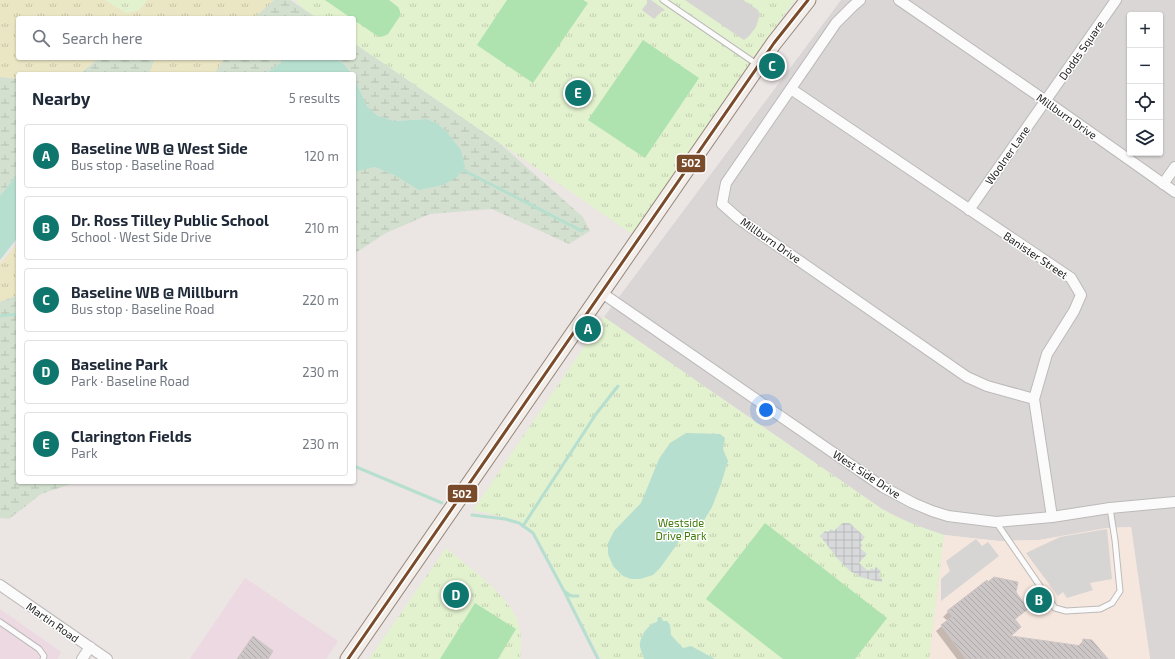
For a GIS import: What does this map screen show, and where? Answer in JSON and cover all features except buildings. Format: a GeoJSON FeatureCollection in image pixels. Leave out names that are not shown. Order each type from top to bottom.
{"type":"FeatureCollection","features":[{"type":"Feature","properties":{"kind":"street"},"geometry":{"type":"LineString","coordinates":[[348,659],[774,42],[808,0]]}},
{"type":"Feature","properties":{"kind":"street","name":"Millburn Drive"},"geometry":{"type":"LineString","coordinates":[[860,0],[836,23],[726,183],[722,204],[739,219],[967,377],[987,386],[1034,399]]}},
{"type":"Feature","properties":{"kind":"street","name":"Millburn Drive"},"geometry":{"type":"LineString","coordinates":[[899,0],[1175,192]]}},
{"type":"Feature","properties":{"kind":"street","name":"Dodds Square"},"geometry":{"type":"LineString","coordinates":[[1046,101],[1116,0]]}},
{"type":"Feature","properties":{"kind":"street","name":"Banister Street"},"geometry":{"type":"LineString","coordinates":[[792,89],[1071,278],[1081,295],[1074,311],[1047,354],[1034,399],[1052,517]]}},
{"type":"Feature","properties":{"kind":"street","name":"Woolner Lane"},"geometry":{"type":"LineString","coordinates":[[969,210],[1046,101]]}},
{"type":"Feature","properties":{"kind":"street"},"geometry":{"type":"LineString","coordinates":[[1163,184],[1175,167]]}},
{"type":"Feature","properties":{"kind":"street","name":"West Side Drive"},"geometry":{"type":"LineString","coordinates":[[602,293],[893,493],[919,506],[948,516],[996,522],[1052,517],[1110,508],[1175,502]]}},
{"type":"Feature","properties":{"kind":"street","name":"Martin Road"},"geometry":{"type":"LineString","coordinates":[[0,585],[107,659]]}},
{"type":"Feature","properties":{"kind":"street"},"geometry":{"type":"LineString","coordinates":[[82,659],[90,648]]}},
{"type":"Feature","properties":{"kind":"lane"},"geometry":{"type":"LineString","coordinates":[[663,0],[759,65]]}},
{"type":"Feature","properties":{"kind":"lane"},"geometry":{"type":"LineString","coordinates":[[996,522],[1056,608],[1066,611],[1100,610],[1112,603],[1120,591],[1110,508]]}},
{"type":"Feature","properties":{"kind":"lane"},"geometry":{"type":"LineString","coordinates":[[0,622],[39,649],[44,656],[44,659]]}},
{"type":"Feature","properties":{"kind":"shaded area"},"geometry":{"type":"Polygon","coordinates":[[[647,0],[651,0],[665,10],[654,19],[642,10],[647,3],[647,0]]]}},
{"type":"Feature","properties":{"kind":"shaded area"},"geometry":{"type":"Polygon","coordinates":[[[685,0],[743,0],[758,10],[760,14],[756,27],[744,40],[685,0]]]}},
{"type":"Feature","properties":{"kind":"shaded area"},"geometry":{"type":"Polygon","coordinates":[[[841,0],[1175,0],[1175,659],[1150,659],[1131,527],[1107,528],[1039,540],[999,541],[944,535],[912,524],[882,509],[604,317],[841,0]]]}},
{"type":"Feature","properties":{"kind":"shaded area"},"geometry":{"type":"Polygon","coordinates":[[[284,60],[338,60],[350,72],[268,72],[284,60]]]}},
{"type":"Feature","properties":{"kind":"shaded area"},"geometry":{"type":"Polygon","coordinates":[[[356,81],[367,106],[378,116],[395,121],[427,119],[438,124],[447,132],[461,150],[465,167],[457,177],[443,185],[419,190],[396,176],[375,167],[356,172],[356,81]]]}},
{"type":"Feature","properties":{"kind":"shaded area"},"geometry":{"type":"Polygon","coordinates":[[[16,176],[16,240],[0,260],[0,196],[16,176]]]}},
{"type":"Feature","properties":{"kind":"shaded area"},"geometry":{"type":"Polygon","coordinates":[[[686,433],[720,434],[725,438],[723,449],[728,461],[712,507],[700,527],[683,536],[660,568],[653,575],[640,579],[631,579],[623,576],[613,566],[608,554],[608,543],[614,531],[641,503],[659,459],[670,443],[686,433]]]}},
{"type":"Feature","properties":{"kind":"shaded area"},"geometry":{"type":"Polygon","coordinates":[[[843,523],[849,523],[865,537],[860,543],[863,545],[860,548],[867,554],[859,563],[868,571],[872,568],[874,570],[876,567],[881,571],[879,576],[882,579],[882,582],[863,578],[850,571],[838,559],[820,536],[825,531],[828,532],[831,529],[834,531],[843,523]]]}},
{"type":"Feature","properties":{"kind":"shaded area"},"geometry":{"type":"Polygon","coordinates":[[[1131,527],[1150,659],[929,659],[944,535],[999,541],[1039,540],[1107,528],[1131,527]]]}},
{"type":"Feature","properties":{"kind":"shaded area"},"geometry":{"type":"Polygon","coordinates":[[[1107,529],[1112,579],[1090,583],[1093,590],[1067,598],[1063,592],[1058,596],[1026,553],[1060,537],[1107,529]]]}},
{"type":"Feature","properties":{"kind":"shaded area"},"geometry":{"type":"Polygon","coordinates":[[[976,539],[982,546],[988,542],[999,556],[941,601],[941,579],[950,571],[946,561],[976,539]]]}},
{"type":"Feature","properties":{"kind":"shaded area"},"geometry":{"type":"Polygon","coordinates":[[[245,578],[338,641],[326,659],[190,659],[245,578]]]}},
{"type":"Feature","properties":{"kind":"shaded area"},"geometry":{"type":"Polygon","coordinates":[[[0,609],[61,652],[57,659],[0,659],[0,609]]]}},
{"type":"Feature","properties":{"kind":"shaded area"},"geometry":{"type":"Polygon","coordinates":[[[658,617],[661,617],[663,621],[667,621],[670,625],[671,635],[683,648],[691,646],[715,659],[644,659],[640,647],[641,639],[647,628],[657,622],[658,617]]]}},
{"type":"Feature","properties":{"kind":"green space"},"geometry":{"type":"Polygon","coordinates":[[[0,0],[105,0],[126,13],[140,10],[147,0],[274,0],[256,16],[16,16],[16,60],[97,60],[82,72],[16,72],[16,79],[0,77],[0,0]]]}},
{"type":"Feature","properties":{"kind":"green space"},"geometry":{"type":"Polygon","coordinates":[[[105,0],[147,0],[140,10],[126,13],[105,0]]]}},
{"type":"Feature","properties":{"kind":"green space"},"geometry":{"type":"Polygon","coordinates":[[[274,0],[290,0],[314,16],[256,16],[274,0]]]}},
{"type":"Feature","properties":{"kind":"green space"},"geometry":{"type":"Polygon","coordinates":[[[295,0],[795,0],[632,234],[356,44],[356,16],[314,16],[295,0]]]}},
{"type":"Feature","properties":{"kind":"green space"},"geometry":{"type":"Polygon","coordinates":[[[325,0],[389,0],[398,7],[400,11],[400,16],[388,34],[380,37],[356,21],[356,16],[348,16],[325,0]]]}},
{"type":"Feature","properties":{"kind":"green space"},"geometry":{"type":"Polygon","coordinates":[[[507,0],[583,0],[588,3],[533,83],[477,45],[507,0]]]}},
{"type":"Feature","properties":{"kind":"green space"},"geometry":{"type":"Polygon","coordinates":[[[643,40],[699,78],[645,158],[588,120],[643,40]]]}},
{"type":"Feature","properties":{"kind":"green space"},"geometry":{"type":"Polygon","coordinates":[[[356,44],[498,142],[583,217],[590,231],[569,244],[492,209],[430,214],[386,233],[356,253],[356,171],[375,167],[396,176],[461,150],[447,132],[438,124],[427,119],[395,121],[378,116],[367,106],[356,81],[356,72],[350,72],[338,60],[356,60],[356,44]]]}},
{"type":"Feature","properties":{"kind":"green space"},"geometry":{"type":"Polygon","coordinates":[[[97,60],[154,60],[150,72],[82,72],[97,60]]]}},
{"type":"Feature","properties":{"kind":"green space"},"geometry":{"type":"Polygon","coordinates":[[[154,60],[224,60],[215,72],[150,72],[154,60]]]}},
{"type":"Feature","properties":{"kind":"green space"},"geometry":{"type":"Polygon","coordinates":[[[224,60],[284,60],[268,72],[215,72],[224,60]]]}},
{"type":"Feature","properties":{"kind":"green space"},"geometry":{"type":"Polygon","coordinates":[[[0,77],[16,79],[16,176],[0,196],[0,77]]]}},
{"type":"Feature","properties":{"kind":"green space"},"geometry":{"type":"Polygon","coordinates":[[[16,245],[16,296],[0,302],[0,264],[16,245]]]}},
{"type":"Feature","properties":{"kind":"green space"},"geometry":{"type":"Polygon","coordinates":[[[16,296],[16,484],[71,484],[41,494],[9,519],[0,518],[0,302],[16,296]]]}},
{"type":"Feature","properties":{"kind":"green space","name":"Westside Drive Park"},"geometry":{"type":"Polygon","coordinates":[[[604,317],[882,509],[912,524],[944,535],[929,659],[601,659],[540,542],[530,528],[517,520],[473,510],[604,317]]]}},
{"type":"Feature","properties":{"kind":"green space"},"geometry":{"type":"Polygon","coordinates":[[[765,523],[887,618],[855,659],[783,659],[706,599],[765,523]]]}},
{"type":"Feature","properties":{"kind":"green space"},"geometry":{"type":"Polygon","coordinates":[[[446,548],[496,591],[513,611],[520,631],[520,659],[369,659],[446,548]]]}},
{"type":"Feature","properties":{"kind":"green space"},"geometry":{"type":"Polygon","coordinates":[[[475,603],[516,629],[498,659],[440,659],[475,603]]]}},
{"type":"Feature","properties":{"kind":"waterway"},"geometry":{"type":"LineString","coordinates":[[463,170],[582,231]]}},
{"type":"Feature","properties":{"kind":"waterway"},"geometry":{"type":"LineString","coordinates":[[0,316],[16,314]]}},
{"type":"Feature","properties":{"kind":"waterway"},"geometry":{"type":"LineString","coordinates":[[523,526],[596,414],[618,386]]}},
{"type":"Feature","properties":{"kind":"waterway"},"geometry":{"type":"LineString","coordinates":[[356,467],[442,503]]}},
{"type":"Feature","properties":{"kind":"waterway"},"geometry":{"type":"LineString","coordinates":[[472,515],[505,519],[519,523],[533,533],[564,591],[571,596],[578,596]]}},
{"type":"Feature","properties":{"kind":"waterway"},"geometry":{"type":"LineString","coordinates":[[565,593],[598,659]]}},
{"type":"Feature","properties":{"kind":"transit line","name":"502"},"geometry":{"type":"LineString","coordinates":[[348,659],[774,43],[808,0]]}},
{"type":"Feature","properties":{"kind":"place","name":"Baseline WB @ Millburn"},"geometry":{"type":"Point","coordinates":[772,66]}},
{"type":"Feature","properties":{"kind":"place","name":"Clarington Fields"},"geometry":{"type":"Point","coordinates":[578,93]}},
{"type":"Feature","properties":{"kind":"place","name":"Baseline WB @ West Side"},"geometry":{"type":"Point","coordinates":[588,329]}},
{"type":"Feature","properties":{"kind":"place","name":"Baseline Park"},"geometry":{"type":"Point","coordinates":[456,595]}},
{"type":"Feature","properties":{"kind":"place","name":"Dr. Ross Tilley Public School"},"geometry":{"type":"Point","coordinates":[1039,600]}}]}
